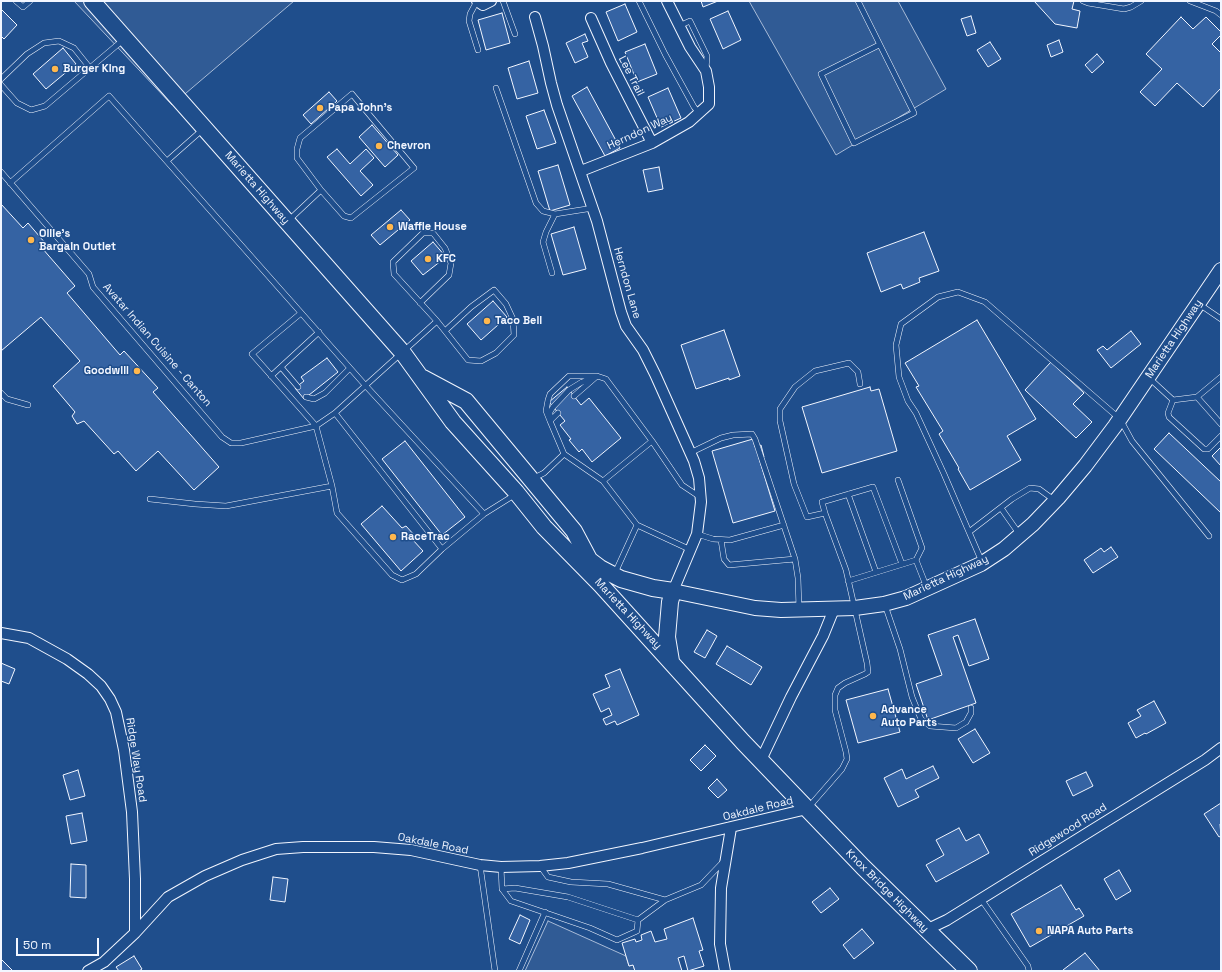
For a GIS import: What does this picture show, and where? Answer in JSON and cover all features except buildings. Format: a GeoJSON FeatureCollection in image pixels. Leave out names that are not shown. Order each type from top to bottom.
{"type":"FeatureCollection","features":[{"type":"Feature","properties":{"kind":"main road","name":"Marietta Highway"},"geometry":{"type":"LineString","coordinates":[[92,1],[403,353],[453,422],[517,494],[544,527],[601,585],[807,809]]}},
{"type":"Feature","properties":{"kind":"main road","name":"Marietta Highway"},"geometry":{"type":"LineString","coordinates":[[544,527],[600,568],[621,579],[653,588],[755,608],[781,610],[855,608],[884,604],[906,598],[982,563],[1004,549],[1055,500],[1085,466],[1120,419],[1221,270]]}},
{"type":"Feature","properties":{"kind":"main road","name":"Marietta Highway"},"geometry":{"type":"LineString","coordinates":[[420,376],[466,401],[574,532],[590,561]]}},
{"type":"Feature","properties":{"kind":"main road"},"geometry":{"type":"LineString","coordinates":[[671,661],[667,637],[670,602],[673,591]]}},
{"type":"Feature","properties":{"kind":"main road","name":"Knox Bridge Highway"},"geometry":{"type":"LineString","coordinates":[[807,809],[863,867],[969,971]]}},
{"type":"Feature","properties":{"kind":"street"},"geometry":{"type":"LineString","coordinates":[[477,1],[483,5],[491,1]]}},
{"type":"Feature","properties":{"kind":"street","name":"Herndon Way"},"geometry":{"type":"LineString","coordinates":[[581,171],[652,142],[689,122],[709,104],[709,87],[706,71],[690,47],[667,1]]}},
{"type":"Feature","properties":{"kind":"street","name":"Herndon Lane"},"geometry":{"type":"LineString","coordinates":[[535,17],[544,46],[551,84],[557,105],[593,208],[621,312],[626,326],[643,350],[655,374],[690,453],[699,478],[701,502],[697,534],[673,591]]}},
{"type":"Feature","properties":{"kind":"street","name":"Lee Trail"},"geometry":{"type":"LineString","coordinates":[[592,18],[611,63],[652,142]]}},
{"type":"Feature","properties":{"kind":"street"},"geometry":{"type":"LineString","coordinates":[[761,760],[791,697],[823,636],[834,609]]}},
{"type":"Feature","properties":{"kind":"street","name":"Ridge Way Road"},"geometry":{"type":"LineString","coordinates":[[1,633],[29,638],[67,659],[88,674],[101,686],[110,699],[116,712],[124,750],[132,812],[135,879],[135,933]]}},
{"type":"Feature","properties":{"kind":"street","name":"Ridgewood Road"},"geometry":{"type":"LineString","coordinates":[[926,930],[947,920],[1205,760],[1221,748]]}},
{"type":"Feature","properties":{"kind":"street","name":"Oakdale Road"},"geometry":{"type":"LineString","coordinates":[[88,971],[104,962],[135,933],[168,897],[204,876],[242,860],[276,849],[303,847],[374,847],[411,850],[480,865],[501,867],[540,866],[607,856],[807,809]]}},
{"type":"Feature","properties":{"kind":"street"},"geometry":{"type":"LineString","coordinates":[[725,971],[720,944],[721,888],[731,828]]}},
{"type":"Feature","properties":{"kind":"lane"},"geometry":{"type":"LineString","coordinates":[[16,1],[23,8],[30,1]]}},
{"type":"Feature","properties":{"kind":"lane"},"geometry":{"type":"LineString","coordinates":[[477,1],[470,14],[469,21],[478,50]]}},
{"type":"Feature","properties":{"kind":"lane"},"geometry":{"type":"LineString","coordinates":[[503,1],[515,34]]}},
{"type":"Feature","properties":{"kind":"lane"},"geometry":{"type":"LineString","coordinates":[[639,1],[665,54],[694,108],[699,113]]}},
{"type":"Feature","properties":{"kind":"lane"},"geometry":{"type":"LineString","coordinates":[[858,1],[914,114],[854,143],[821,74],[879,45]]}},
{"type":"Feature","properties":{"kind":"lane"},"geometry":{"type":"LineString","coordinates":[[1083,1],[1124,9],[1131,8],[1141,1]]}},
{"type":"Feature","properties":{"kind":"lane"},"geometry":{"type":"LineString","coordinates":[[1190,1],[1216,11],[1221,15]]}},
{"type":"Feature","properties":{"kind":"lane"},"geometry":{"type":"LineString","coordinates":[[1,85],[17,103],[31,110],[45,106],[125,38]]}},
{"type":"Feature","properties":{"kind":"lane"},"geometry":{"type":"LineString","coordinates":[[1,79],[27,54],[44,43],[59,40],[74,48],[90,68]]}},
{"type":"Feature","properties":{"kind":"lane"},"geometry":{"type":"LineString","coordinates":[[496,88],[536,203],[543,211],[555,214],[593,208]]}},
{"type":"Feature","properties":{"kind":"lane"},"geometry":{"type":"LineString","coordinates":[[352,94],[414,168],[351,218],[344,216],[321,190],[298,158],[297,149],[300,138],[352,94]]}},
{"type":"Feature","properties":{"kind":"lane"},"geometry":{"type":"LineString","coordinates":[[10,183],[109,96],[365,385],[484,514]]}},
{"type":"Feature","properties":{"kind":"lane"},"geometry":{"type":"LineString","coordinates":[[167,161],[204,128]]}},
{"type":"Feature","properties":{"kind":"lane","name":"Avatar Indian Cuisine - Canton"},"geometry":{"type":"LineString","coordinates":[[1,172],[89,274],[93,287],[222,437],[231,443],[241,443],[316,426]]}},
{"type":"Feature","properties":{"kind":"lane"},"geometry":{"type":"LineString","coordinates":[[287,222],[321,190]]}},
{"type":"Feature","properties":{"kind":"lane"},"geometry":{"type":"LineString","coordinates":[[552,273],[543,242],[555,214]]}},
{"type":"Feature","properties":{"kind":"lane"},"geometry":{"type":"LineString","coordinates":[[420,303],[449,275],[451,263],[445,248],[433,233],[423,234],[393,262],[394,274],[420,303],[437,321],[468,360],[481,362],[496,353],[514,335],[513,319],[506,304],[494,290],[471,307],[445,331]]}},
{"type":"Feature","properties":{"kind":"lane"},"geometry":{"type":"LineString","coordinates":[[982,563],[916,413],[908,401],[899,377],[896,345],[901,324],[938,297],[958,292],[985,302],[1120,419],[1132,441],[1210,536]]}},
{"type":"Feature","properties":{"kind":"lane"},"geometry":{"type":"LineString","coordinates":[[1198,303],[1221,319]]}},
{"type":"Feature","properties":{"kind":"lane"},"geometry":{"type":"LineString","coordinates":[[301,313],[252,354],[316,426],[332,486],[337,513],[392,575],[402,580],[416,574],[442,549],[484,514],[517,494]]}},
{"type":"Feature","properties":{"kind":"lane"},"geometry":{"type":"LineString","coordinates":[[316,426],[335,413],[437,321]]}},
{"type":"Feature","properties":{"kind":"lane"},"geometry":{"type":"LineString","coordinates":[[271,376],[318,332]]}},
{"type":"Feature","properties":{"kind":"lane"},"geometry":{"type":"LineString","coordinates":[[825,513],[807,517],[794,484],[780,421],[780,408],[796,387],[815,371],[849,363],[858,372],[860,384]]}},
{"type":"Feature","properties":{"kind":"lane"},"geometry":{"type":"LineString","coordinates":[[281,367],[298,387]]}},
{"type":"Feature","properties":{"kind":"lane"},"geometry":{"type":"LineString","coordinates":[[306,397],[314,399],[325,392],[350,368]]}},
{"type":"Feature","properties":{"kind":"lane"},"geometry":{"type":"LineString","coordinates":[[691,550],[637,525],[603,481],[564,454],[546,411],[550,394],[569,376],[597,376],[606,379],[652,441],[682,485],[700,497]]}},
{"type":"Feature","properties":{"kind":"lane"},"geometry":{"type":"LineString","coordinates":[[574,396],[597,376]]}},
{"type":"Feature","properties":{"kind":"lane"},"geometry":{"type":"LineString","coordinates":[[550,421],[550,412],[553,407],[569,390],[582,382],[597,376]]}},
{"type":"Feature","properties":{"kind":"lane"},"geometry":{"type":"LineString","coordinates":[[1148,377],[1173,400]]}},
{"type":"Feature","properties":{"kind":"lane"},"geometry":{"type":"LineString","coordinates":[[1173,400],[1197,396],[1221,377]]}},
{"type":"Feature","properties":{"kind":"lane"},"geometry":{"type":"LineString","coordinates":[[1,393],[7,399],[28,405]]}},
{"type":"Feature","properties":{"kind":"lane"},"geometry":{"type":"LineString","coordinates":[[1197,396],[1221,424]]}},
{"type":"Feature","properties":{"kind":"lane"},"geometry":{"type":"LineString","coordinates":[[1173,400],[1168,412],[1169,417],[1204,449],[1208,449],[1221,436]]}},
{"type":"Feature","properties":{"kind":"lane"},"geometry":{"type":"LineString","coordinates":[[335,413],[442,549]]}},
{"type":"Feature","properties":{"kind":"lane"},"geometry":{"type":"LineString","coordinates":[[550,421],[558,413]]}},
{"type":"Feature","properties":{"kind":"lane"},"geometry":{"type":"LineString","coordinates":[[690,453],[721,438],[752,434],[756,439],[795,559],[800,610]]}},
{"type":"Feature","properties":{"kind":"lane"},"geometry":{"type":"LineString","coordinates":[[603,481],[652,441]]}},
{"type":"Feature","properties":{"kind":"lane"},"geometry":{"type":"LineString","coordinates":[[531,480],[544,473],[564,454]]}},
{"type":"Feature","properties":{"kind":"lane"},"geometry":{"type":"LineString","coordinates":[[848,581],[916,560],[922,548],[898,480]]}},
{"type":"Feature","properties":{"kind":"lane"},"geometry":{"type":"LineString","coordinates":[[150,499],[226,506],[332,486]]}},
{"type":"Feature","properties":{"kind":"lane"},"geometry":{"type":"LineString","coordinates":[[807,809],[842,768],[847,759],[835,710],[835,695],[838,688],[846,683],[862,677],[868,672],[848,581],[822,502],[873,486],[902,564]]}},
{"type":"Feature","properties":{"kind":"lane"},"geometry":{"type":"LineString","coordinates":[[969,532],[1012,499],[1030,488],[1039,489],[1055,500]]}},
{"type":"Feature","properties":{"kind":"lane"},"geometry":{"type":"LineString","coordinates":[[848,494],[876,572]]}},
{"type":"Feature","properties":{"kind":"lane"},"geometry":{"type":"LineString","coordinates":[[1001,508],[1020,535]]}},
{"type":"Feature","properties":{"kind":"lane"},"geometry":{"type":"LineString","coordinates":[[614,575],[637,525]]}},
{"type":"Feature","properties":{"kind":"lane"},"geometry":{"type":"LineString","coordinates":[[697,534],[721,540],[730,540],[784,525]]}},
{"type":"Feature","properties":{"kind":"lane"},"geometry":{"type":"LineString","coordinates":[[721,540],[724,560],[729,565],[795,559]]}},
{"type":"Feature","properties":{"kind":"lane"},"geometry":{"type":"LineString","coordinates":[[916,560],[928,589]]}},
{"type":"Feature","properties":{"kind":"lane"},"geometry":{"type":"LineString","coordinates":[[884,604],[900,650],[912,697],[922,720],[930,726],[956,728],[966,722],[972,708]]}},
{"type":"Feature","properties":{"kind":"lane"},"geometry":{"type":"LineString","coordinates":[[501,867],[502,889],[511,901],[590,928],[617,940],[637,931],[638,920],[665,900],[701,885],[725,860]]}},
{"type":"Feature","properties":{"kind":"lane"},"geometry":{"type":"LineString","coordinates":[[480,865],[495,971]]}},
{"type":"Feature","properties":{"kind":"lane"},"geometry":{"type":"LineString","coordinates":[[540,866],[548,877],[571,882],[608,884],[665,900]]}},
{"type":"Feature","properties":{"kind":"lane"},"geometry":{"type":"LineString","coordinates":[[502,889],[515,888],[568,897],[638,920]]}},
{"type":"Feature","properties":{"kind":"lane"},"geometry":{"type":"LineString","coordinates":[[980,899],[1028,966],[1028,971]]}},
{"type":"Feature","properties":{"kind":"lane"},"geometry":{"type":"LineString","coordinates":[[519,971],[545,912]]}},
{"type":"Feature","properties":{"kind":"shaded area"},"geometry":{"type":"Polygon","coordinates":[[[74,1],[294,1],[172,105],[74,1]]]}},
{"type":"Feature","properties":{"kind":"shaded area"},"geometry":{"type":"Polygon","coordinates":[[[749,1],[898,1],[946,89],[836,155],[749,1]]]}},
{"type":"Feature","properties":{"kind":"shaded area"},"geometry":{"type":"Polygon","coordinates":[[[548,921],[626,956],[629,966],[633,965],[635,971],[525,971],[548,921]]]}},
{"type":"Feature","properties":{"kind":"place","name":"Burger King"},"geometry":{"type":"Point","coordinates":[55,69]}},
{"type":"Feature","properties":{"kind":"place","name":"Papa John's"},"geometry":{"type":"Point","coordinates":[320,108]}},
{"type":"Feature","properties":{"kind":"place","name":"Chevron"},"geometry":{"type":"Point","coordinates":[379,146]}},
{"type":"Feature","properties":{"kind":"place","name":"Waffle House"},"geometry":{"type":"Point","coordinates":[390,227]}},
{"type":"Feature","properties":{"kind":"place","name":"Ollie's Bargain Outlet"},"geometry":{"type":"Point","coordinates":[31,240]}},
{"type":"Feature","properties":{"kind":"place","name":"KFC"},"geometry":{"type":"Point","coordinates":[428,259]}},
{"type":"Feature","properties":{"kind":"place","name":"Taco Bell"},"geometry":{"type":"Point","coordinates":[487,321]}},
{"type":"Feature","properties":{"kind":"place","name":"Goodwill"},"geometry":{"type":"Point","coordinates":[137,371]}},
{"type":"Feature","properties":{"kind":"place","name":"RaceTrac"},"geometry":{"type":"Point","coordinates":[393,537]}},
{"type":"Feature","properties":{"kind":"place","name":"Advance Auto Parts"},"geometry":{"type":"Point","coordinates":[873,716]}},
{"type":"Feature","properties":{"kind":"place","name":"NAPA Auto Parts"},"geometry":{"type":"Point","coordinates":[1039,931]}}]}
